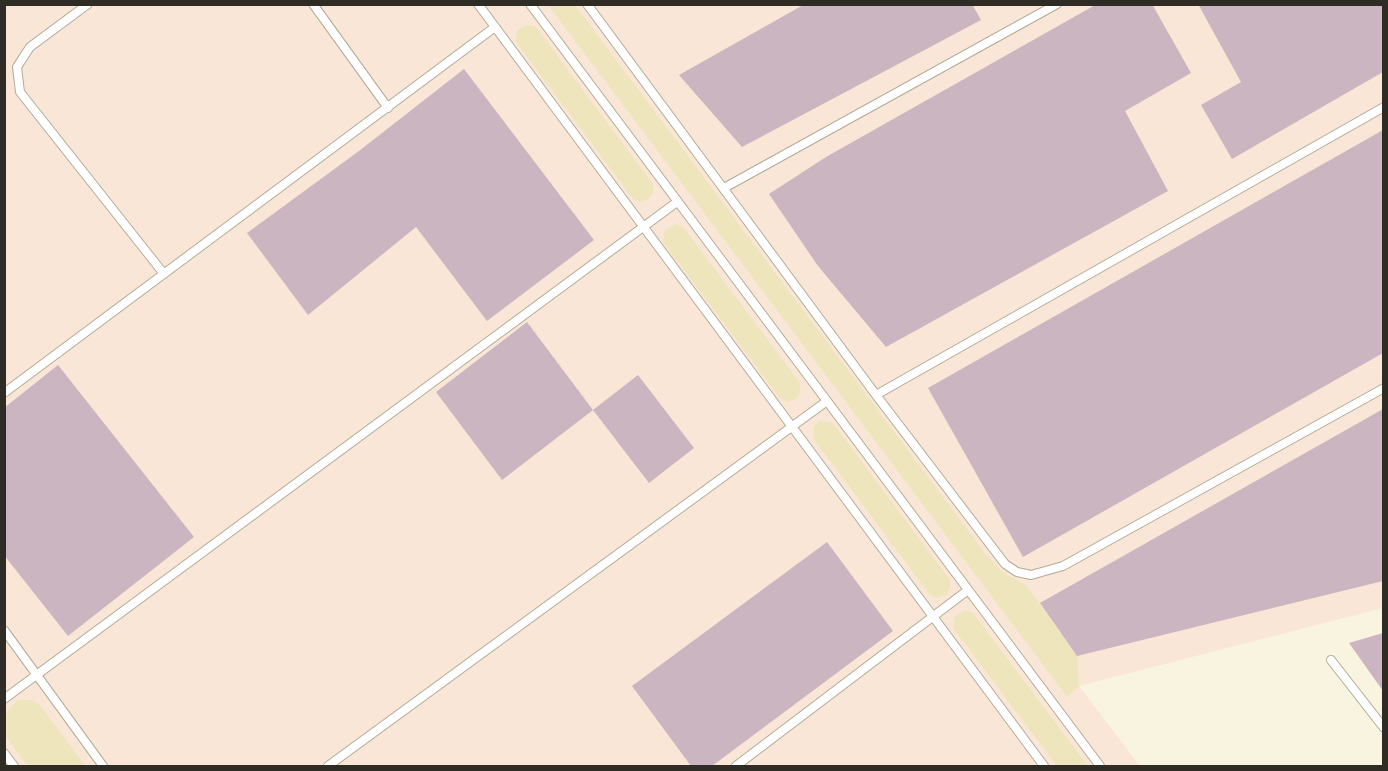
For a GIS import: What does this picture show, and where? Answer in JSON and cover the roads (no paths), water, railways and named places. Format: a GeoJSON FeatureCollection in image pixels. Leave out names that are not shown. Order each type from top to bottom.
{"type":"FeatureCollection","features":[{"type":"Feature","properties":{"kind":"lane"},"geometry":{"type":"LineString","coordinates":[[88,4],[30,47],[17,67],[20,92],[164,273]]}},
{"type":"Feature","properties":{"kind":"lane"},"geometry":{"type":"LineString","coordinates":[[313,4],[388,108]]}},
{"type":"Feature","properties":{"kind":"lane"},"geometry":{"type":"LineString","coordinates":[[478,4],[1044,766]]}},
{"type":"Feature","properties":{"kind":"lane"},"geometry":{"type":"LineString","coordinates":[[530,4],[1100,766]]}},
{"type":"Feature","properties":{"kind":"lane"},"geometry":{"type":"LineString","coordinates":[[587,4],[876,395],[1005,564],[1031,575],[1063,566],[1383,388]]}},
{"type":"Feature","properties":{"kind":"lane"},"geometry":{"type":"LineString","coordinates":[[724,188],[1058,4]]}},
{"type":"Feature","properties":{"kind":"lane"},"geometry":{"type":"LineString","coordinates":[[4,393],[495,27]]}},
{"type":"Feature","properties":{"kind":"lane"},"geometry":{"type":"LineString","coordinates":[[876,395],[1383,107]]}},
{"type":"Feature","properties":{"kind":"lane"},"geometry":{"type":"LineString","coordinates":[[4,699],[677,202]]}},
{"type":"Feature","properties":{"kind":"lane"},"geometry":{"type":"LineString","coordinates":[[328,766],[793,428],[826,401]]}},
{"type":"Feature","properties":{"kind":"lane"},"geometry":{"type":"LineString","coordinates":[[736,766],[968,590]]}},
{"type":"Feature","properties":{"kind":"lane"},"geometry":{"type":"LineString","coordinates":[[6,635],[103,766]]}},
{"type":"Feature","properties":{"kind":"lane"},"geometry":{"type":"LineString","coordinates":[[1331,660],[1383,728]]}},
{"type":"Feature","properties":{"kind":"lane"},"geometry":{"type":"LineString","coordinates":[[4,753],[14,766]]}}]}
